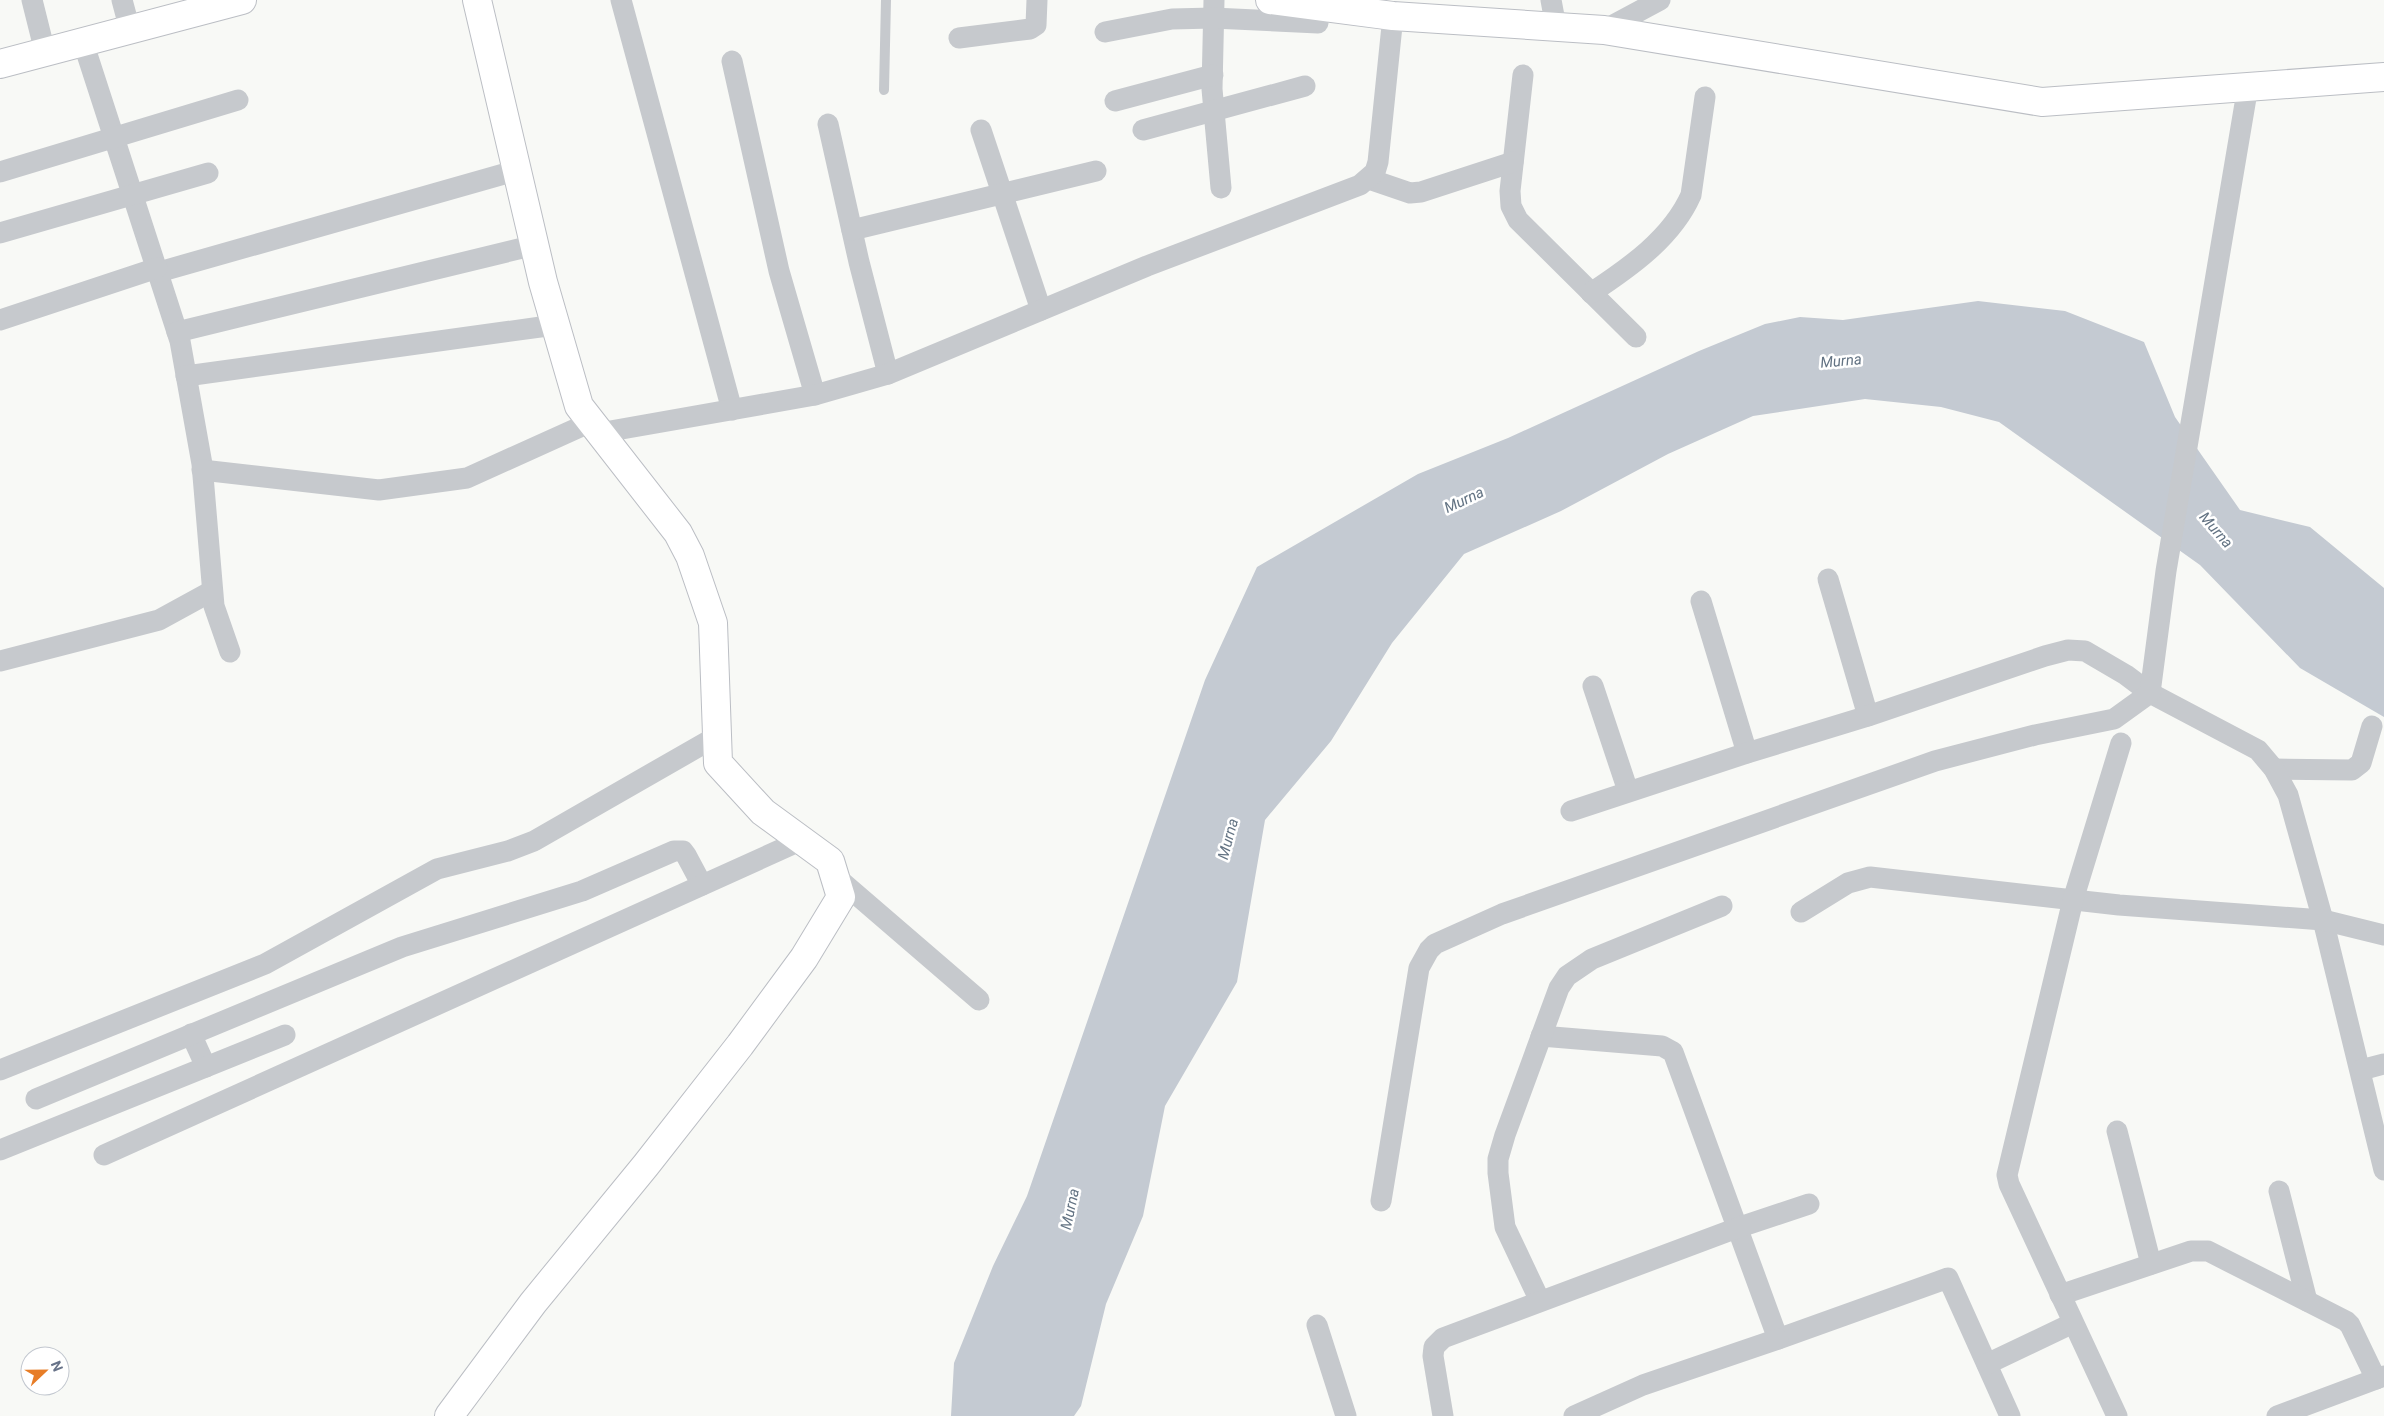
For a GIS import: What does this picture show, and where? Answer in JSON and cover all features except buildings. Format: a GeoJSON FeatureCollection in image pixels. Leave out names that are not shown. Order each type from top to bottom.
{"type":"FeatureCollection","features":[{"type":"Feature","properties":{"kind":"street"},"geometry":{"type":"LineString","coordinates":[[32,0],[45,52]]}},
{"type":"Feature","properties":{"kind":"street"},"geometry":{"type":"LineString","coordinates":[[122,0],[130,30]]}},
{"type":"Feature","properties":{"kind":"street"},"geometry":{"type":"LineString","coordinates":[[0,64],[242,0]]}},
{"type":"Feature","properties":{"kind":"street"},"geometry":{"type":"LineString","coordinates":[[449,1416],[532,1303],[664,1143],[740,1045],[804,958],[841,897],[830,861],[763,812],[718,763],[713,623],[684,544],[579,406],[535,245],[478,0]]}},
{"type":"Feature","properties":{"kind":"street"},"geometry":{"type":"LineString","coordinates":[[621,0],[732,410]]}},
{"type":"Feature","properties":{"kind":"street"},"geometry":{"type":"LineString","coordinates":[[959,38],[1030,29],[1036,25],[1038,18],[1037,0]]}},
{"type":"Feature","properties":{"kind":"street"},"geometry":{"type":"LineString","coordinates":[[1270,0],[1308,9]]}},
{"type":"Feature","properties":{"kind":"street"},"geometry":{"type":"LineString","coordinates":[[1551,0],[1556,27]]}},
{"type":"Feature","properties":{"kind":"street"},"geometry":{"type":"LineString","coordinates":[[1604,30],[1660,0]]}},
{"type":"Feature","properties":{"kind":"street"},"geometry":{"type":"LineString","coordinates":[[1213,9],[1214,110],[1221,188]]}},
{"type":"Feature","properties":{"kind":"street"},"geometry":{"type":"LineString","coordinates":[[1105,32],[1213,9],[1308,9],[1604,30],[2042,102],[2380,78]]}},
{"type":"Feature","properties":{"kind":"street"},"geometry":{"type":"LineString","coordinates":[[202,470],[379,490],[467,478],[595,428],[732,410],[815,395],[888,374],[1147,266],[1360,185],[1375,172],[1378,162],[1393,16]]}},
{"type":"Feature","properties":{"kind":"street"},"geometry":{"type":"LineString","coordinates":[[83,42],[177,332],[202,470],[212,591],[216,614],[230,652]]}},
{"type":"Feature","properties":{"kind":"street"},"geometry":{"type":"LineString","coordinates":[[732,61],[779,271],[815,395]]}},
{"type":"Feature","properties":{"kind":"street"},"geometry":{"type":"LineString","coordinates":[[1115,101],[1213,75]]}},
{"type":"Feature","properties":{"kind":"street"},"geometry":{"type":"LineString","coordinates":[[1523,75],[1510,191],[1511,206],[1518,220],[1636,337]]}},
{"type":"Feature","properties":{"kind":"street"},"geometry":{"type":"LineString","coordinates":[[1143,130],[1305,86]]}},
{"type":"Feature","properties":{"kind":"street"},"geometry":{"type":"LineString","coordinates":[[1381,1201],[1419,968],[1428,950],[1436,944],[1502,914],[1935,761],[2026,738],[2114,719],[2150,693],[2166,571],[2196,405],[2248,86]]}},
{"type":"Feature","properties":{"kind":"street"},"geometry":{"type":"LineString","coordinates":[[1591,293],[1639,260],[1685,209],[1691,195],[1705,97]]}},
{"type":"Feature","properties":{"kind":"street"},"geometry":{"type":"LineString","coordinates":[[0,172],[115,139],[238,100]]}},
{"type":"Feature","properties":{"kind":"street"},"geometry":{"type":"LineString","coordinates":[[828,124],[888,374]]}},
{"type":"Feature","properties":{"kind":"street"},"geometry":{"type":"LineString","coordinates":[[981,130],[1041,310]]}},
{"type":"Feature","properties":{"kind":"street"},"geometry":{"type":"LineString","coordinates":[[1368,179],[1410,192],[1421,192],[1513,162]]}},
{"type":"Feature","properties":{"kind":"street"},"geometry":{"type":"LineString","coordinates":[[0,320],[158,270],[518,170]]}},
{"type":"Feature","properties":{"kind":"street"},"geometry":{"type":"LineString","coordinates":[[852,230],[1096,171]]}},
{"type":"Feature","properties":{"kind":"street"},"geometry":{"type":"LineString","coordinates":[[0,233],[208,174]]}},
{"type":"Feature","properties":{"kind":"street"},"geometry":{"type":"LineString","coordinates":[[177,332],[535,245]]}},
{"type":"Feature","properties":{"kind":"street"},"geometry":{"type":"LineString","coordinates":[[186,376],[556,324]]}},
{"type":"Feature","properties":{"kind":"street"},"geometry":{"type":"LineString","coordinates":[[1828,579],[1868,716]]}},
{"type":"Feature","properties":{"kind":"street"},"geometry":{"type":"LineString","coordinates":[[0,660],[159,620],[212,591]]}},
{"type":"Feature","properties":{"kind":"street"},"geometry":{"type":"LineString","coordinates":[[1701,601],[1747,753]]}},
{"type":"Feature","properties":{"kind":"street"},"geometry":{"type":"LineString","coordinates":[[1571,811],[2068,650],[2084,651],[2126,675],[2150,693],[2258,750],[2274,770],[2288,796],[2361,1070],[2384,1170]]}},
{"type":"Feature","properties":{"kind":"street"},"geometry":{"type":"LineString","coordinates":[[1593,686],[1628,791]]}},
{"type":"Feature","properties":{"kind":"street"},"geometry":{"type":"LineString","coordinates":[[2274,770],[2352,770],[2362,763],[2372,726]]}},
{"type":"Feature","properties":{"kind":"street"},"geometry":{"type":"LineString","coordinates":[[0,1070],[266,964],[437,869],[508,851],[534,841],[717,736]]}},
{"type":"Feature","properties":{"kind":"street"},"geometry":{"type":"LineString","coordinates":[[2117,1416],[2009,1184],[2007,1175],[2073,900],[2121,743]]}},
{"type":"Feature","properties":{"kind":"street"},"geometry":{"type":"LineString","coordinates":[[104,1155],[802,840]]}},
{"type":"Feature","properties":{"kind":"street"},"geometry":{"type":"LineString","coordinates":[[36,1099],[402,947],[582,891],[674,851],[683,851],[702,885]]}},
{"type":"Feature","properties":{"kind":"street"},"geometry":{"type":"LineString","coordinates":[[835,876],[979,1000]]}},
{"type":"Feature","properties":{"kind":"street"},"geometry":{"type":"LineString","coordinates":[[1801,912],[1848,883],[1870,877],[2073,900],[2322,920],[2384,935]]}},
{"type":"Feature","properties":{"kind":"street"},"geometry":{"type":"LineString","coordinates":[[1540,1301],[1507,1234],[1498,1173],[1501,1147],[1559,988],[1567,976],[1592,959],[1722,906]]}},
{"type":"Feature","properties":{"kind":"street"},"geometry":{"type":"LineString","coordinates":[[192,1034],[206,1067]]}},
{"type":"Feature","properties":{"kind":"street"},"geometry":{"type":"LineString","coordinates":[[0,1150],[286,1035]]}},
{"type":"Feature","properties":{"kind":"street"},"geometry":{"type":"LineString","coordinates":[[1541,1036],[1662,1046],[1673,1052],[1778,1339]]}},
{"type":"Feature","properties":{"kind":"street"},"geometry":{"type":"LineString","coordinates":[[2361,1070],[2384,1064]]}},
{"type":"Feature","properties":{"kind":"street"},"geometry":{"type":"LineString","coordinates":[[2117,1131],[2151,1264]]}},
{"type":"Feature","properties":{"kind":"street"},"geometry":{"type":"LineString","coordinates":[[2280,1191],[2307,1301]]}},
{"type":"Feature","properties":{"kind":"street"},"geometry":{"type":"LineString","coordinates":[[1444,1416],[1432,1356],[1438,1341],[1737,1228],[1809,1204]]}},
{"type":"Feature","properties":{"kind":"street"},"geometry":{"type":"LineString","coordinates":[[2060,1295],[2190,1250],[2208,1251],[2341,1318],[2350,1325],[2380,1378],[2277,1416]]}},
{"type":"Feature","properties":{"kind":"street"},"geometry":{"type":"LineString","coordinates":[[1574,1416],[1643,1385],[1948,1278],[2010,1416]]}},
{"type":"Feature","properties":{"kind":"street"},"geometry":{"type":"LineString","coordinates":[[1987,1364],[2073,1323]]}},
{"type":"Feature","properties":{"kind":"street"},"geometry":{"type":"LineString","coordinates":[[1317,1325],[1346,1416]]}},
{"type":"Feature","properties":{"kind":"lane"},"geometry":{"type":"LineString","coordinates":[[884,90],[886,0]]}},
{"type":"Feature","properties":{"kind":"water","name":"Murna"},"geometry":{"type":"Polygon","coordinates":[[[1978,301],[2065,311],[2144,342],[2175,417],[2240,510],[2310,527],[2384,588],[2384,717],[2300,668],[2200,565],[1999,422],[1941,407],[1865,399],[1753,416],[1668,454],[1561,511],[1464,554],[1392,643],[1331,741],[1265,820],[1237,982],[1165,1106],[1143,1216],[1106,1304],[1081,1406],[1074,1416],[951,1416],[954,1363],[993,1266],[1027,1196],[1205,680],[1257,567],[1418,474],[1508,438],[1699,351],[1765,324],[1800,317],[1843,320],[1978,301]]]}}]}
